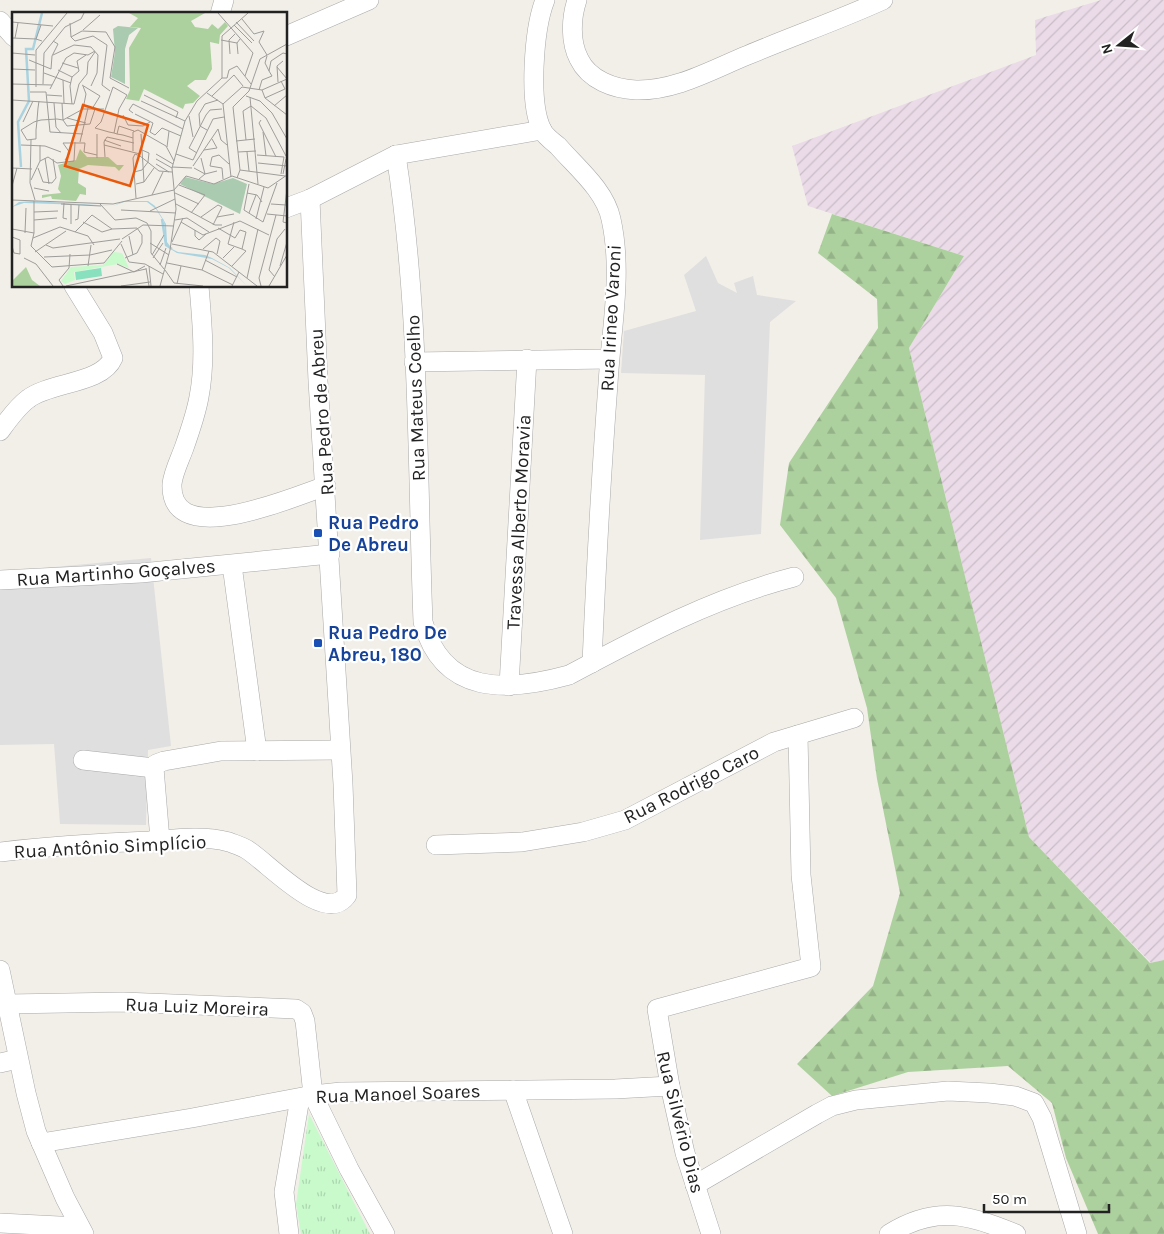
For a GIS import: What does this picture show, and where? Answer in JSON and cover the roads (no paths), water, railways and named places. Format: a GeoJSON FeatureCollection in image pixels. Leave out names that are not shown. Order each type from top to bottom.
{"type":"FeatureCollection","features":[{"type":"Feature","properties":{"kind":"street"},"geometry":{"type":"LineString","coordinates":[[288,35],[369,0]]}},
{"type":"Feature","properties":{"kind":"street"},"geometry":{"type":"LineString","coordinates":[[288,207],[310,199],[396,155],[542,130],[535,96],[534,63],[537,31],[545,0]]}},
{"type":"Feature","properties":{"kind":"street"},"geometry":{"type":"LineString","coordinates":[[577,0],[574,9],[572,31],[576,53],[582,66],[594,79],[614,86],[636,90],[683,82],[883,0]]}},
{"type":"Feature","properties":{"kind":"street"},"geometry":{"type":"LineString","coordinates":[[0,21],[12,35]]}},
{"type":"Feature","properties":{"kind":"street","name":"Rua Irineo Varoni"},"geometry":{"type":"LineString","coordinates":[[542,130],[584,174],[602,198],[610,216],[615,239],[616,274],[595,576],[592,663]]}},
{"type":"Feature","properties":{"kind":"street","name":"Rua Mateus Coelho"},"geometry":{"type":"LineString","coordinates":[[396,155],[408,242],[423,622],[428,641],[438,658],[450,670],[471,681],[509,686]]}},
{"type":"Feature","properties":{"kind":"street","name":"Rua Pedro de Abreu"},"geometry":{"type":"LineString","coordinates":[[310,199],[318,381],[330,554],[347,895]]}},
{"type":"Feature","properties":{"kind":"street"},"geometry":{"type":"LineString","coordinates":[[0,431],[28,399],[40,392],[91,375],[110,364],[113,358],[108,344],[75,288]]}},
{"type":"Feature","properties":{"kind":"street"},"geometry":{"type":"LineString","coordinates":[[199,288],[202,355],[199,396],[192,428],[172,483],[176,503],[180,509],[192,516],[218,518],[236,515],[326,486]]}},
{"type":"Feature","properties":{"kind":"street","name":"Travessa Alberto Moravia"},"geometry":{"type":"LineString","coordinates":[[509,686],[527,359]]}},
{"type":"Feature","properties":{"kind":"street"},"geometry":{"type":"LineString","coordinates":[[414,362],[610,359]]}},
{"type":"Feature","properties":{"kind":"street","name":"Rua Martinho Goçalves"},"geometry":{"type":"LineString","coordinates":[[0,580],[141,574],[330,554]]}},
{"type":"Feature","properties":{"kind":"street"},"geometry":{"type":"LineString","coordinates":[[232,564],[256,751]]}},
{"type":"Feature","properties":{"kind":"street"},"geometry":{"type":"LineString","coordinates":[[509,686],[569,675],[702,607],[747,590],[794,577]]}},
{"type":"Feature","properties":{"kind":"street","name":"Rua Rodrigo Caro"},"geometry":{"type":"LineString","coordinates":[[436,845],[485,845],[540,840],[583,832],[624,820],[675,796],[750,753],[774,742],[854,718]]}},
{"type":"Feature","properties":{"kind":"street","name":"Rua Silvério Dias"},"geometry":{"type":"LineString","coordinates":[[711,1234],[670,1086],[657,1009],[811,967],[801,874],[798,735]]}},
{"type":"Feature","properties":{"kind":"street"},"geometry":{"type":"LineString","coordinates":[[160,840],[154,768],[160,762],[190,755],[256,751],[340,750]]}},
{"type":"Feature","properties":{"kind":"street"},"geometry":{"type":"LineString","coordinates":[[84,760],[154,768]]}},
{"type":"Feature","properties":{"kind":"street","name":"Rua Antônio Simplício"},"geometry":{"type":"LineString","coordinates":[[0,852],[204,838],[228,842],[247,849],[312,898],[329,905],[343,901],[347,895]]}},
{"type":"Feature","properties":{"kind":"street"},"geometry":{"type":"LineString","coordinates":[[0,970],[8,1004],[9,1061],[41,1143],[81,1231]]}},
{"type":"Feature","properties":{"kind":"street","name":"Rua Luiz Moreira"},"geometry":{"type":"LineString","coordinates":[[8,1004],[123,1002],[296,1010],[302,1013],[306,1021],[306,1096]]}},
{"type":"Feature","properties":{"kind":"street","name":"Rua Manoel Soares"},"geometry":{"type":"LineString","coordinates":[[41,1143],[306,1096],[416,1090],[513,1090],[670,1086]]}},
{"type":"Feature","properties":{"kind":"street"},"geometry":{"type":"LineString","coordinates":[[513,1090],[563,1234]]}},
{"type":"Feature","properties":{"kind":"street"},"geometry":{"type":"LineString","coordinates":[[696,1185],[817,1114],[845,1102],[873,1097],[948,1092],[1015,1096],[1034,1103],[1042,1118],[1077,1234]]}},
{"type":"Feature","properties":{"kind":"street"},"geometry":{"type":"LineString","coordinates":[[289,1234],[284,1192],[306,1096]]}},
{"type":"Feature","properties":{"kind":"street"},"geometry":{"type":"LineString","coordinates":[[306,1096],[349,1168],[385,1234]]}},
{"type":"Feature","properties":{"kind":"street"},"geometry":{"type":"LineString","coordinates":[[889,1234],[911,1221],[932,1215],[948,1214],[964,1215],[1016,1234]]}},
{"type":"Feature","properties":{"kind":"street"},"geometry":{"type":"LineString","coordinates":[[0,1223],[81,1231]]}},
{"type":"Feature","properties":{"kind":"place","name":"Rua Pedro De Abreu"},"geometry":{"type":"Point","coordinates":[318,533]}},
{"type":"Feature","properties":{"kind":"place","name":"Rua Pedro De Abreu, 180"},"geometry":{"type":"Point","coordinates":[318,643]}}]}
